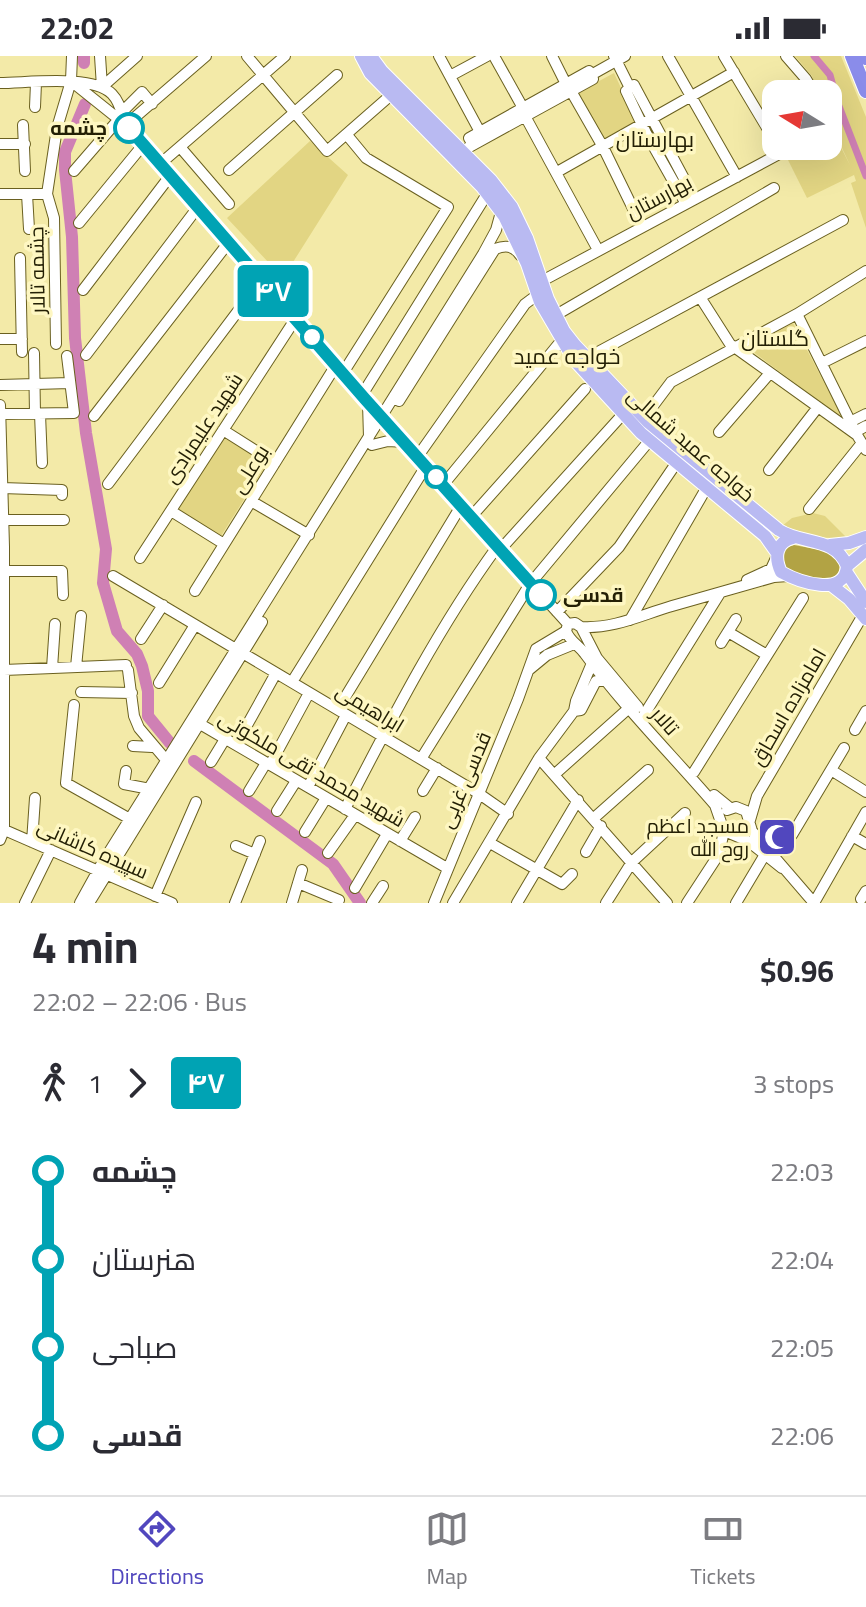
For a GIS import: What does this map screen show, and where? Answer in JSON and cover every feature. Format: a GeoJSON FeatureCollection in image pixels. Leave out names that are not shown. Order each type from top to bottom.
{"type":"FeatureCollection","features":[{"type":"Feature","properties":{"kind":"highway"},"geometry":{"type":"LineString","coordinates":[[852,56],[866,91]]}},
{"type":"Feature","properties":{"kind":"main road","name":"خواجه عمید شمالی"},"geometry":{"type":"LineString","coordinates":[[361,56],[370,73],[484,199],[501,212],[561,341],[648,422],[775,527],[793,538]]}},
{"type":"Feature","properties":{"kind":"main road","name":"خواجه عمید شمالی"},"geometry":{"type":"LineString","coordinates":[[371,56],[382,71],[467,148],[512,207],[564,331],[623,414],[765,536],[781,572],[788,576]]}},
{"type":"Feature","properties":{"kind":"main road"},"geometry":{"type":"LineString","coordinates":[[765,536],[774,534],[775,527]]}},
{"type":"Feature","properties":{"kind":"main road"},"geometry":{"type":"LineString","coordinates":[[776,556],[780,545],[793,538],[830,545],[866,537]]}},
{"type":"Feature","properties":{"kind":"main road"},"geometry":{"type":"LineString","coordinates":[[849,543],[848,551],[854,561],[861,606]]}},
{"type":"Feature","properties":{"kind":"main road"},"geometry":{"type":"LineString","coordinates":[[830,545],[854,561]]}},
{"type":"Feature","properties":{"kind":"main road"},"geometry":{"type":"LineString","coordinates":[[831,585],[843,580],[854,561]]}},
{"type":"Feature","properties":{"kind":"main road"},"geometry":{"type":"LineString","coordinates":[[788,576],[831,585],[861,606]]}},
{"type":"Feature","properties":{"kind":"street","name":"چشمه تالار"},"geometry":{"type":"LineString","coordinates":[[56,344],[54,218],[47,194],[57,128],[71,81],[72,56]]}},
{"type":"Feature","properties":{"kind":"street"},"geometry":{"type":"LineString","coordinates":[[100,56],[104,89]]}},
{"type":"Feature","properties":{"kind":"street"},"geometry":{"type":"LineString","coordinates":[[102,106],[101,93],[137,56]]}},
{"type":"Feature","properties":{"kind":"street"},"geometry":{"type":"LineString","coordinates":[[74,171],[122,119],[152,104],[206,56]]}},
{"type":"Feature","properties":{"kind":"street"},"geometry":{"type":"LineString","coordinates":[[247,56],[327,151],[391,95]]}},
{"type":"Feature","properties":{"kind":"street"},"geometry":{"type":"LineString","coordinates":[[160,164],[285,56]]}},
{"type":"Feature","properties":{"kind":"street"},"geometry":{"type":"LineString","coordinates":[[439,56],[480,132]]}},
{"type":"Feature","properties":{"kind":"street"},"geometry":{"type":"LineString","coordinates":[[450,76],[487,56]]}},
{"type":"Feature","properties":{"kind":"street"},"geometry":{"type":"LineString","coordinates":[[494,56],[598,250]]}},
{"type":"Feature","properties":{"kind":"street"},"geometry":{"type":"LineString","coordinates":[[552,56],[603,147],[642,227]]}},
{"type":"Feature","properties":{"kind":"street"},"geometry":{"type":"LineString","coordinates":[[668,56],[737,177]]}},
{"type":"Feature","properties":{"kind":"street"},"geometry":{"type":"LineString","coordinates":[[724,56],[762,119]]}},
{"type":"Feature","properties":{"kind":"street"},"geometry":{"type":"LineString","coordinates":[[786,56],[807,80]]}},
{"type":"Feature","properties":{"kind":"street"},"geometry":{"type":"LineString","coordinates":[[467,148],[568,87],[592,77],[618,58],[630,88]]}},
{"type":"Feature","properties":{"kind":"street"},"geometry":{"type":"LineString","coordinates":[[557,172],[734,72]]}},
{"type":"Feature","properties":{"kind":"street"},"geometry":{"type":"LineString","coordinates":[[229,170],[337,75]]}},
{"type":"Feature","properties":{"kind":"street"},"geometry":{"type":"LineString","coordinates":[[71,81],[122,119],[582,643]]}},
{"type":"Feature","properties":{"kind":"street"},"geometry":{"type":"LineString","coordinates":[[0,83],[71,81],[104,89],[115,97],[122,119]]}},
{"type":"Feature","properties":{"kind":"street"},"geometry":{"type":"LineString","coordinates":[[35,107],[36,83]]}},
{"type":"Feature","properties":{"kind":"street"},"geometry":{"type":"LineString","coordinates":[[634,85],[652,119],[690,201],[641,125],[626,91],[634,85]]}},
{"type":"Feature","properties":{"kind":"street"},"geometry":{"type":"LineString","coordinates":[[467,148],[469,138],[524,112]]}},
{"type":"Feature","properties":{"kind":"street"},"geometry":{"type":"LineString","coordinates":[[23,125],[25,171]]}},
{"type":"Feature","properties":{"kind":"street","name":"بوعلی"},"geometry":{"type":"LineString","coordinates":[[195,591],[275,463],[448,207],[366,158],[347,135]]}},
{"type":"Feature","properties":{"kind":"street"},"geometry":{"type":"LineString","coordinates":[[0,144],[25,144]]}},
{"type":"Feature","properties":{"kind":"street"},"geometry":{"type":"LineString","coordinates":[[79,223],[143,145]]}},
{"type":"Feature","properties":{"kind":"street"},"geometry":{"type":"LineString","coordinates":[[180,147],[229,204]]}},
{"type":"Feature","properties":{"kind":"street","name":"بهارستان"},"geometry":{"type":"LineString","coordinates":[[542,281],[737,177],[762,159]]}},
{"type":"Feature","properties":{"kind":"street"},"geometry":{"type":"LineString","coordinates":[[83,290],[170,176]]}},
{"type":"Feature","properties":{"kind":"street"},"geometry":{"type":"LineString","coordinates":[[556,315],[774,188]]}},
{"type":"Feature","properties":{"kind":"street"},"geometry":{"type":"LineString","coordinates":[[0,194],[47,194]]}},
{"type":"Feature","properties":{"kind":"street"},"geometry":{"type":"LineString","coordinates":[[27,194],[29,229]]}},
{"type":"Feature","properties":{"kind":"street"},"geometry":{"type":"LineString","coordinates":[[89,903],[130,819],[240,652],[370,441],[365,399],[484,199]]}},
{"type":"Feature","properties":{"kind":"street"},"geometry":{"type":"LineString","coordinates":[[86,355],[198,207]]}},
{"type":"Feature","properties":{"kind":"street"},"geometry":{"type":"LineString","coordinates":[[80,903],[200,724],[309,535],[473,276],[496,230],[501,212]]}},
{"type":"Feature","properties":{"kind":"street"},"geometry":{"type":"LineString","coordinates":[[581,357],[843,220]]}},
{"type":"Feature","properties":{"kind":"street"},"geometry":{"type":"LineString","coordinates":[[94,416],[229,242]]}},
{"type":"Feature","properties":{"kind":"street"},"geometry":{"type":"LineString","coordinates":[[473,276],[495,249],[504,246],[513,247],[527,264]]}},
{"type":"Feature","properties":{"kind":"street"},"geometry":{"type":"LineString","coordinates":[[20,258],[22,352]]}},
{"type":"Feature","properties":{"kind":"street"},"geometry":{"type":"LineString","coordinates":[[647,414],[671,382],[797,314],[866,271]]}},
{"type":"Feature","properties":{"kind":"street"},"geometry":{"type":"LineString","coordinates":[[108,484],[262,279]]}},
{"type":"Feature","properties":{"kind":"street"},"geometry":{"type":"LineString","coordinates":[[418,456],[525,304],[537,295]]}},
{"type":"Feature","properties":{"kind":"street"},"geometry":{"type":"LineString","coordinates":[[700,297],[734,347],[858,436]]}},
{"type":"Feature","properties":{"kind":"street"},"geometry":{"type":"LineString","coordinates":[[797,314],[858,436]]}},
{"type":"Feature","properties":{"kind":"street","name":"شهید علیمرادی"},"geometry":{"type":"LineString","coordinates":[[140,558],[296,318]]}},
{"type":"Feature","properties":{"kind":"street"},"geometry":{"type":"LineString","coordinates":[[0,339],[22,339]]}},
{"type":"Feature","properties":{"kind":"street"},"geometry":{"type":"LineString","coordinates":[[443,485],[561,341]]}},
{"type":"Feature","properties":{"kind":"street"},"geometry":{"type":"LineString","coordinates":[[822,363],[866,341]]}},
{"type":"Feature","properties":{"kind":"street"},"geometry":{"type":"LineString","coordinates":[[34,353],[42,463]]}},
{"type":"Feature","properties":{"kind":"street"},"geometry":{"type":"LineString","coordinates":[[0,414],[74,413],[67,356]]}},
{"type":"Feature","properties":{"kind":"street"},"geometry":{"type":"LineString","coordinates":[[719,432],[770,373]]}},
{"type":"Feature","properties":{"kind":"street"},"geometry":{"type":"LineString","coordinates":[[0,385],[70,383]]}},
{"type":"Feature","properties":{"kind":"street"},"geometry":{"type":"LineString","coordinates":[[471,517],[585,389]]}},
{"type":"Feature","properties":{"kind":"street"},"geometry":{"type":"LineString","coordinates":[[0,405],[1,833]]}},
{"type":"Feature","properties":{"kind":"street"},"geometry":{"type":"LineString","coordinates":[[769,470],[818,407]]}},
{"type":"Feature","properties":{"kind":"street"},"geometry":{"type":"LineString","coordinates":[[328,853],[350,812],[382,737],[469,585],[498,548],[623,414]]}},
{"type":"Feature","properties":{"kind":"street"},"geometry":{"type":"LineString","coordinates":[[858,436],[866,414]]}},
{"type":"Feature","properties":{"kind":"street"},"geometry":{"type":"LineString","coordinates":[[809,509],[866,426]]}},
{"type":"Feature","properties":{"kind":"street"},"geometry":{"type":"LineString","coordinates":[[223,430],[275,463]]}},
{"type":"Feature","properties":{"kind":"street"},"geometry":{"type":"LineString","coordinates":[[421,759],[530,584],[650,440]]}},
{"type":"Feature","properties":{"kind":"street"},"geometry":{"type":"LineString","coordinates":[[370,441],[405,442]]}},
{"type":"Feature","properties":{"kind":"street"},"geometry":{"type":"LineString","coordinates":[[557,612],[619,547],[677,462]]}},
{"type":"Feature","properties":{"kind":"street"},"geometry":{"type":"LineString","coordinates":[[292,682],[426,466]]}},
{"type":"Feature","properties":{"kind":"street"},"geometry":{"type":"LineString","coordinates":[[529,670],[547,655],[582,643],[624,622],[707,487]]}},
{"type":"Feature","properties":{"kind":"street"},"geometry":{"type":"LineString","coordinates":[[2,488],[62,490],[62,495]]}},
{"type":"Feature","properties":{"kind":"street"},"geometry":{"type":"LineString","coordinates":[[251,501],[309,535]]}},
{"type":"Feature","properties":{"kind":"street"},"geometry":{"type":"LineString","coordinates":[[308,787],[342,712],[461,506]]}},
{"type":"Feature","properties":{"kind":"street"},"geometry":{"type":"LineString","coordinates":[[171,511],[224,544]]}},
{"type":"Feature","properties":{"kind":"street"},"geometry":{"type":"LineString","coordinates":[[2,516],[64,520]]}},
{"type":"Feature","properties":{"kind":"street"},"geometry":{"type":"LineString","coordinates":[[644,715],[720,593],[771,569],[776,556]]}},
{"type":"Feature","properties":{"kind":"street"},"geometry":{"type":"LineString","coordinates":[[2,569],[62,571],[63,595]]}},
{"type":"Feature","properties":{"kind":"street","name":"ابراهیمی"},"geometry":{"type":"LineString","coordinates":[[113,576],[437,768],[508,814]]}},
{"type":"Feature","properties":{"kind":"street"},"geometry":{"type":"LineString","coordinates":[[567,627],[575,623],[581,627],[601,628],[774,577],[788,576]]}},
{"type":"Feature","properties":{"kind":"street"},"geometry":{"type":"LineString","coordinates":[[694,772],[803,598]]}},
{"type":"Feature","properties":{"kind":"street"},"geometry":{"type":"LineString","coordinates":[[141,639],[163,605]]}},
{"type":"Feature","properties":{"kind":"street","name":"امامزاده اسحاق"},"geometry":{"type":"LineString","coordinates":[[750,823],[757,796],[861,606]]}},
{"type":"Feature","properties":{"kind":"street"},"geometry":{"type":"LineString","coordinates":[[76,667],[81,616]]}},
{"type":"Feature","properties":{"kind":"street"},"geometry":{"type":"LineString","coordinates":[[721,643],[736,619]]}},
{"type":"Feature","properties":{"kind":"street"},"geometry":{"type":"LineString","coordinates":[[52,668],[55,624]]}},
{"type":"Feature","properties":{"kind":"street"},"geometry":{"type":"LineString","coordinates":[[159,683],[195,625]]}},
{"type":"Feature","properties":{"kind":"street","name":"قدسی غربی"},"geometry":{"type":"LineString","coordinates":[[434,903],[536,649],[567,627]]}},
{"type":"Feature","properties":{"kind":"street"},"geometry":{"type":"LineString","coordinates":[[581,627],[582,643]]}},
{"type":"Feature","properties":{"kind":"street"},"geometry":{"type":"LineString","coordinates":[[728,632],[767,655]]}},
{"type":"Feature","properties":{"kind":"street","name":"تالار"},"geometry":{"type":"LineString","coordinates":[[582,643],[720,801],[746,811],[750,823]]}},
{"type":"Feature","properties":{"kind":"street","name":"تالار"},"geometry":{"type":"LineString","coordinates":[[582,643],[606,681],[715,805],[722,818]]}},
{"type":"Feature","properties":{"kind":"street"},"geometry":{"type":"LineString","coordinates":[[453,903],[539,758],[574,711],[592,663]]}},
{"type":"Feature","properties":{"kind":"street"},"geometry":{"type":"LineString","coordinates":[[3,676],[52,668],[127,668],[134,716],[152,747],[167,761]]}},
{"type":"Feature","properties":{"kind":"street"},"geometry":{"type":"LineString","coordinates":[[211,762],[230,742],[276,673]]}},
{"type":"Feature","properties":{"kind":"street"},"geometry":{"type":"LineString","coordinates":[[574,711],[581,710],[596,681],[606,681]]}},
{"type":"Feature","properties":{"kind":"street"},"geometry":{"type":"LineString","coordinates":[[81,692],[132,693]]}},
{"type":"Feature","properties":{"kind":"street"},"geometry":{"type":"LineString","coordinates":[[249,791],[309,693]]}},
{"type":"Feature","properties":{"kind":"street"},"geometry":{"type":"LineString","coordinates":[[74,705],[66,783],[130,819]]}},
{"type":"Feature","properties":{"kind":"street"},"geometry":{"type":"LineString","coordinates":[[555,774],[629,708]]}},
{"type":"Feature","properties":{"kind":"street"},"geometry":{"type":"LineString","coordinates":[[855,730],[866,711]]}},
{"type":"Feature","properties":{"kind":"street","name":"شهید محمد تقی ملکوتی"},"geometry":{"type":"LineString","coordinates":[[200,724],[387,834],[449,864]]}},
{"type":"Feature","properties":{"kind":"street"},"geometry":{"type":"LineString","coordinates":[[133,746],[152,747]]}},
{"type":"Feature","properties":{"kind":"street"},"geometry":{"type":"LineString","coordinates":[[792,835],[844,748]]}},
{"type":"Feature","properties":{"kind":"street"},"geometry":{"type":"LineString","coordinates":[[539,758],[667,903]]}},
{"type":"Feature","properties":{"kind":"street"},"geometry":{"type":"LineString","coordinates":[[423,791],[437,768]]}},
{"type":"Feature","properties":{"kind":"street"},"geometry":{"type":"LineString","coordinates":[[586,852],[597,822],[648,770]]}},
{"type":"Feature","properties":{"kind":"street"},"geometry":{"type":"LineString","coordinates":[[831,770],[866,792]]}},
{"type":"Feature","properties":{"kind":"street"},"geometry":{"type":"LineString","coordinates":[[126,771],[124,784],[150,789]]}},
{"type":"Feature","properties":{"kind":"street"},"geometry":{"type":"LineString","coordinates":[[277,811],[296,781]]}},
{"type":"Feature","properties":{"kind":"street"},"geometry":{"type":"LineString","coordinates":[[757,796],[722,818],[732,834],[782,868]]}},
{"type":"Feature","properties":{"kind":"street"},"geometry":{"type":"LineString","coordinates":[[32,842],[35,798]]}},
{"type":"Feature","properties":{"kind":"street"},"geometry":{"type":"LineString","coordinates":[[305,832],[326,798]]}},
{"type":"Feature","properties":{"kind":"street"},"geometry":{"type":"LineString","coordinates":[[517,903],[578,800]]}},
{"type":"Feature","properties":{"kind":"street"},"geometry":{"type":"LineString","coordinates":[[155,896],[196,802]]}},
{"type":"Feature","properties":{"kind":"street"},"geometry":{"type":"LineString","coordinates":[[687,903],[732,834],[750,823],[782,868],[814,903],[866,812]]}},
{"type":"Feature","properties":{"kind":"street"},"geometry":{"type":"LineString","coordinates":[[606,903],[632,862],[685,813]]}},
{"type":"Feature","properties":{"kind":"street"},"geometry":{"type":"LineString","coordinates":[[400,841],[415,817]]}},
{"type":"Feature","properties":{"kind":"street","name":"سپیده کاشانی"},"geometry":{"type":"LineString","coordinates":[[1,833],[32,842],[172,903]]}},
{"type":"Feature","properties":{"kind":"street"},"geometry":{"type":"LineString","coordinates":[[383,886],[372,903],[357,892],[387,834]]}},
{"type":"Feature","properties":{"kind":"street"},"geometry":{"type":"LineString","coordinates":[[852,836],[866,844]]}},
{"type":"Feature","properties":{"kind":"street"},"geometry":{"type":"LineString","coordinates":[[235,903],[260,841]]}},
{"type":"Feature","properties":{"kind":"street"},"geometry":{"type":"LineString","coordinates":[[490,843],[562,884],[572,874]]}},
{"type":"Feature","properties":{"kind":"street"},"geometry":{"type":"LineString","coordinates":[[236,846],[255,854]]}},
{"type":"Feature","properties":{"kind":"street"},"geometry":{"type":"LineString","coordinates":[[25,903],[51,850]]}},
{"type":"Feature","properties":{"kind":"street"},"geometry":{"type":"LineString","coordinates":[[736,903],[764,856]]}},
{"type":"Feature","properties":{"kind":"street"},"geometry":{"type":"LineString","coordinates":[[449,864],[460,889]]}},
{"type":"Feature","properties":{"kind":"street"},"geometry":{"type":"LineString","coordinates":[[292,903],[302,870]]}},
{"type":"Feature","properties":{"kind":"street"},"geometry":{"type":"LineString","coordinates":[[298,883],[339,900]]}},
{"type":"Feature","properties":{"kind":"shaded area"},"geometry":{"type":"Polygon","coordinates":[[[795,56],[841,56],[866,117],[866,228],[851,183],[856,181],[854,175],[807,198],[788,160],[842,160],[842,149],[850,165],[842,148],[842,80],[814,80],[795,56]]]}},
{"type":"Feature","properties":{"kind":"shaded area"},"geometry":{"type":"Polygon","coordinates":[[[614,73],[638,124],[603,141],[575,94],[614,73]]]}},
{"type":"Feature","properties":{"kind":"shaded area"},"geometry":{"type":"Polygon","coordinates":[[[310,141],[348,175],[283,278],[227,218],[310,141]]]}},
{"type":"Feature","properties":{"kind":"shaded area"},"geometry":{"type":"Polygon","coordinates":[[[793,323],[843,419],[748,348],[793,323]]]}},
{"type":"Feature","properties":{"kind":"shaded area"},"geometry":{"type":"Polygon","coordinates":[[[225,435],[267,463],[221,536],[177,510],[225,435]]]}},
{"type":"Feature","properties":{"kind":"shaded area"},"geometry":{"type":"Polygon","coordinates":[[[813,513],[825,516],[848,539],[817,537],[782,526],[792,518],[813,513]]]}},
{"type":"Feature","properties":{"kind":"shaded area"},"geometry":{"type":"Polygon","coordinates":[[[794,545],[826,551],[839,561],[839,571],[835,577],[820,579],[784,567],[782,553],[794,545]]]}},
{"type":"Feature","properties":{"kind":"waterway"},"geometry":{"type":"LineString","coordinates":[[84,56],[84,63]]}},
{"type":"Feature","properties":{"kind":"waterway"},"geometry":{"type":"LineString","coordinates":[[814,56],[830,75],[866,176]]}},
{"type":"Feature","properties":{"kind":"waterway"},"geometry":{"type":"LineString","coordinates":[[85,104],[65,152],[65,170],[72,237],[75,338],[86,433],[106,549],[103,583],[117,631],[137,654],[142,666],[148,691],[148,716],[170,743]]}},
{"type":"Feature","properties":{"kind":"waterway"},"geometry":{"type":"LineString","coordinates":[[194,761],[333,864],[360,903]]}},
{"type":"Feature","properties":{"kind":"bus line","name":"۴۷"},"geometry":{"type":"LineString","coordinates":[[129,128],[541,595]]}},
{"type":"Feature","properties":{"kind":"place","name":"چشمه"},"geometry":{"type":"Point","coordinates":[129,128]}},
{"type":"Feature","properties":{"kind":"place","name":"قدسی"},"geometry":{"type":"Point","coordinates":[541,595]}},
{"type":"Feature","properties":{"kind":"place","name":"مسجد اعظم روح الله"},"geometry":{"type":"Point","coordinates":[777,837]}},
{"type":"Feature","properties":{"kind":"district","name":"بهارستان"},"geometry":{"type":"Point","coordinates":[655,139]}},
{"type":"Feature","properties":{"kind":"district","name":"گلستان"},"geometry":{"type":"Point","coordinates":[775,338]}},
{"type":"Feature","properties":{"kind":"district","name":"خواجه عمید"},"geometry":{"type":"Point","coordinates":[567,356]}}]}
